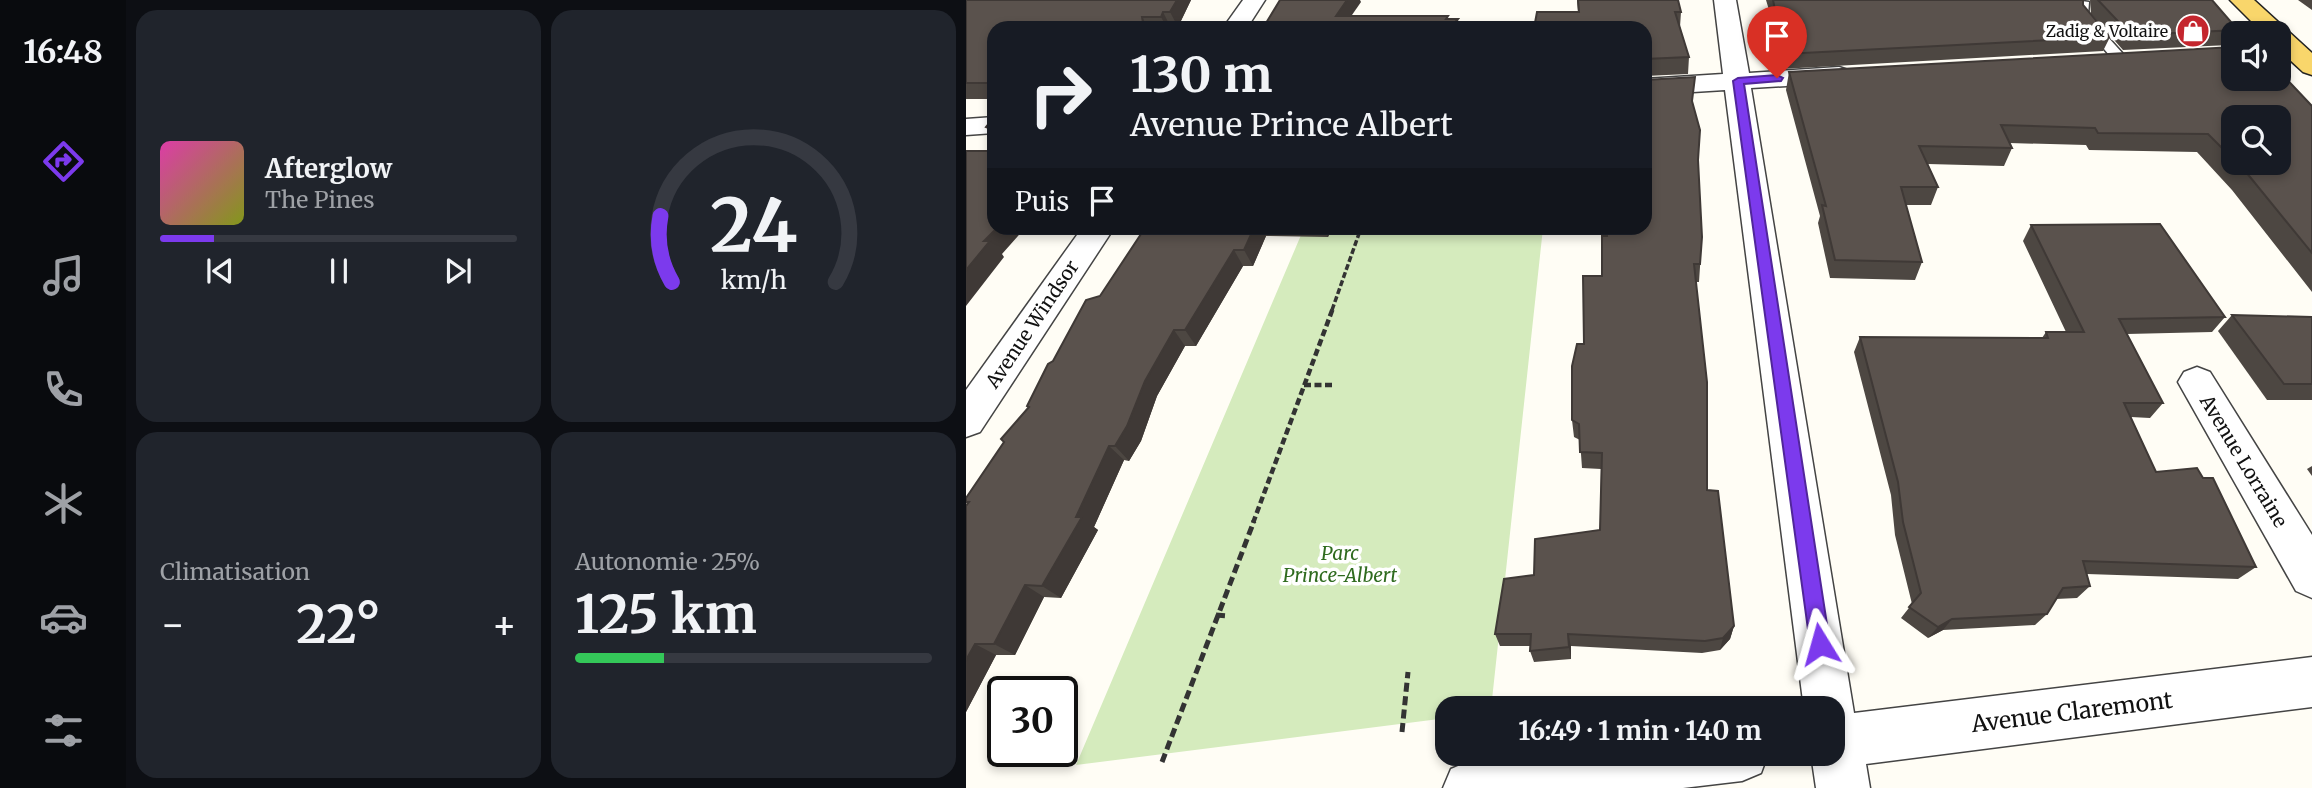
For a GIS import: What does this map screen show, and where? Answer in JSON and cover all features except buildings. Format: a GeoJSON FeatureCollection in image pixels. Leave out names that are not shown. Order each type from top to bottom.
{"type":"FeatureCollection","features":[{"type":"Feature","properties":{"kind":"main road"},"geometry":{"type":"LineString","coordinates":[[2241,0],[2262,21]]}},
{"type":"Feature","properties":{"kind":"street"},"geometry":{"type":"LineString","coordinates":[[1240,21],[1254,0]]}},
{"type":"Feature","properties":{"kind":"street"},"geometry":{"type":"LineString","coordinates":[[1725,0],[1827,696]]}},
{"type":"Feature","properties":{"kind":"street"},"geometry":{"type":"LineString","coordinates":[[2083,61],[2133,59]]}},
{"type":"Feature","properties":{"kind":"street"},"geometry":{"type":"LineString","coordinates":[[1652,87],[1858,74]]}},
{"type":"Feature","properties":{"kind":"street"},"geometry":{"type":"LineString","coordinates":[[966,127],[987,126]]}},
{"type":"Feature","properties":{"kind":"street","name":"Avenue Windsor"},"geometry":{"type":"LineString","coordinates":[[966,421],[1093,235]]}},
{"type":"Feature","properties":{"kind":"street","name":"Avenue Lorraine"},"geometry":{"type":"LineString","coordinates":[[2197,382],[2312,576]]}},
{"type":"Feature","properties":{"kind":"street","name":"Avenue Claremont"},"geometry":{"type":"LineString","coordinates":[[1845,740],[2312,682]]}},
{"type":"Feature","properties":{"kind":"street"},"geometry":{"type":"LineString","coordinates":[[1470,788],[1646,766]]}},
{"type":"Feature","properties":{"kind":"lane"},"geometry":{"type":"LineString","coordinates":[[2083,3],[2082,15],[2133,59]]}},
{"type":"Feature","properties":{"kind":"path"},"geometry":{"type":"LineString","coordinates":[[1162,762],[1216,615],[1282,452],[1358,235]]}},
{"type":"Feature","properties":{"kind":"path"},"geometry":{"type":"LineString","coordinates":[[1304,385],[1332,385]]}},
{"type":"Feature","properties":{"kind":"path"},"geometry":{"type":"LineString","coordinates":[[1216,615],[1229,616]]}},
{"type":"Feature","properties":{"kind":"path"},"geometry":{"type":"LineString","coordinates":[[1402,732],[1408,672]]}},
{"type":"Feature","properties":{"kind":"green space","name":"Parc Prince-Albert"},"geometry":{"type":"Polygon","coordinates":[[[1301,235],[1542,235],[1492,696],[1435,696],[1435,720],[1078,765],[1301,235]]]}},
{"type":"Feature","properties":{"kind":"place","name":"Zadig & Voltaire"},"geometry":{"type":"Point","coordinates":[2193,31]}},
{"type":"Feature","properties":{"kind":"route"},"geometry":{"type":"LineString","coordinates":[[1777,78],[1738,81],[1820,644]]}}]}
